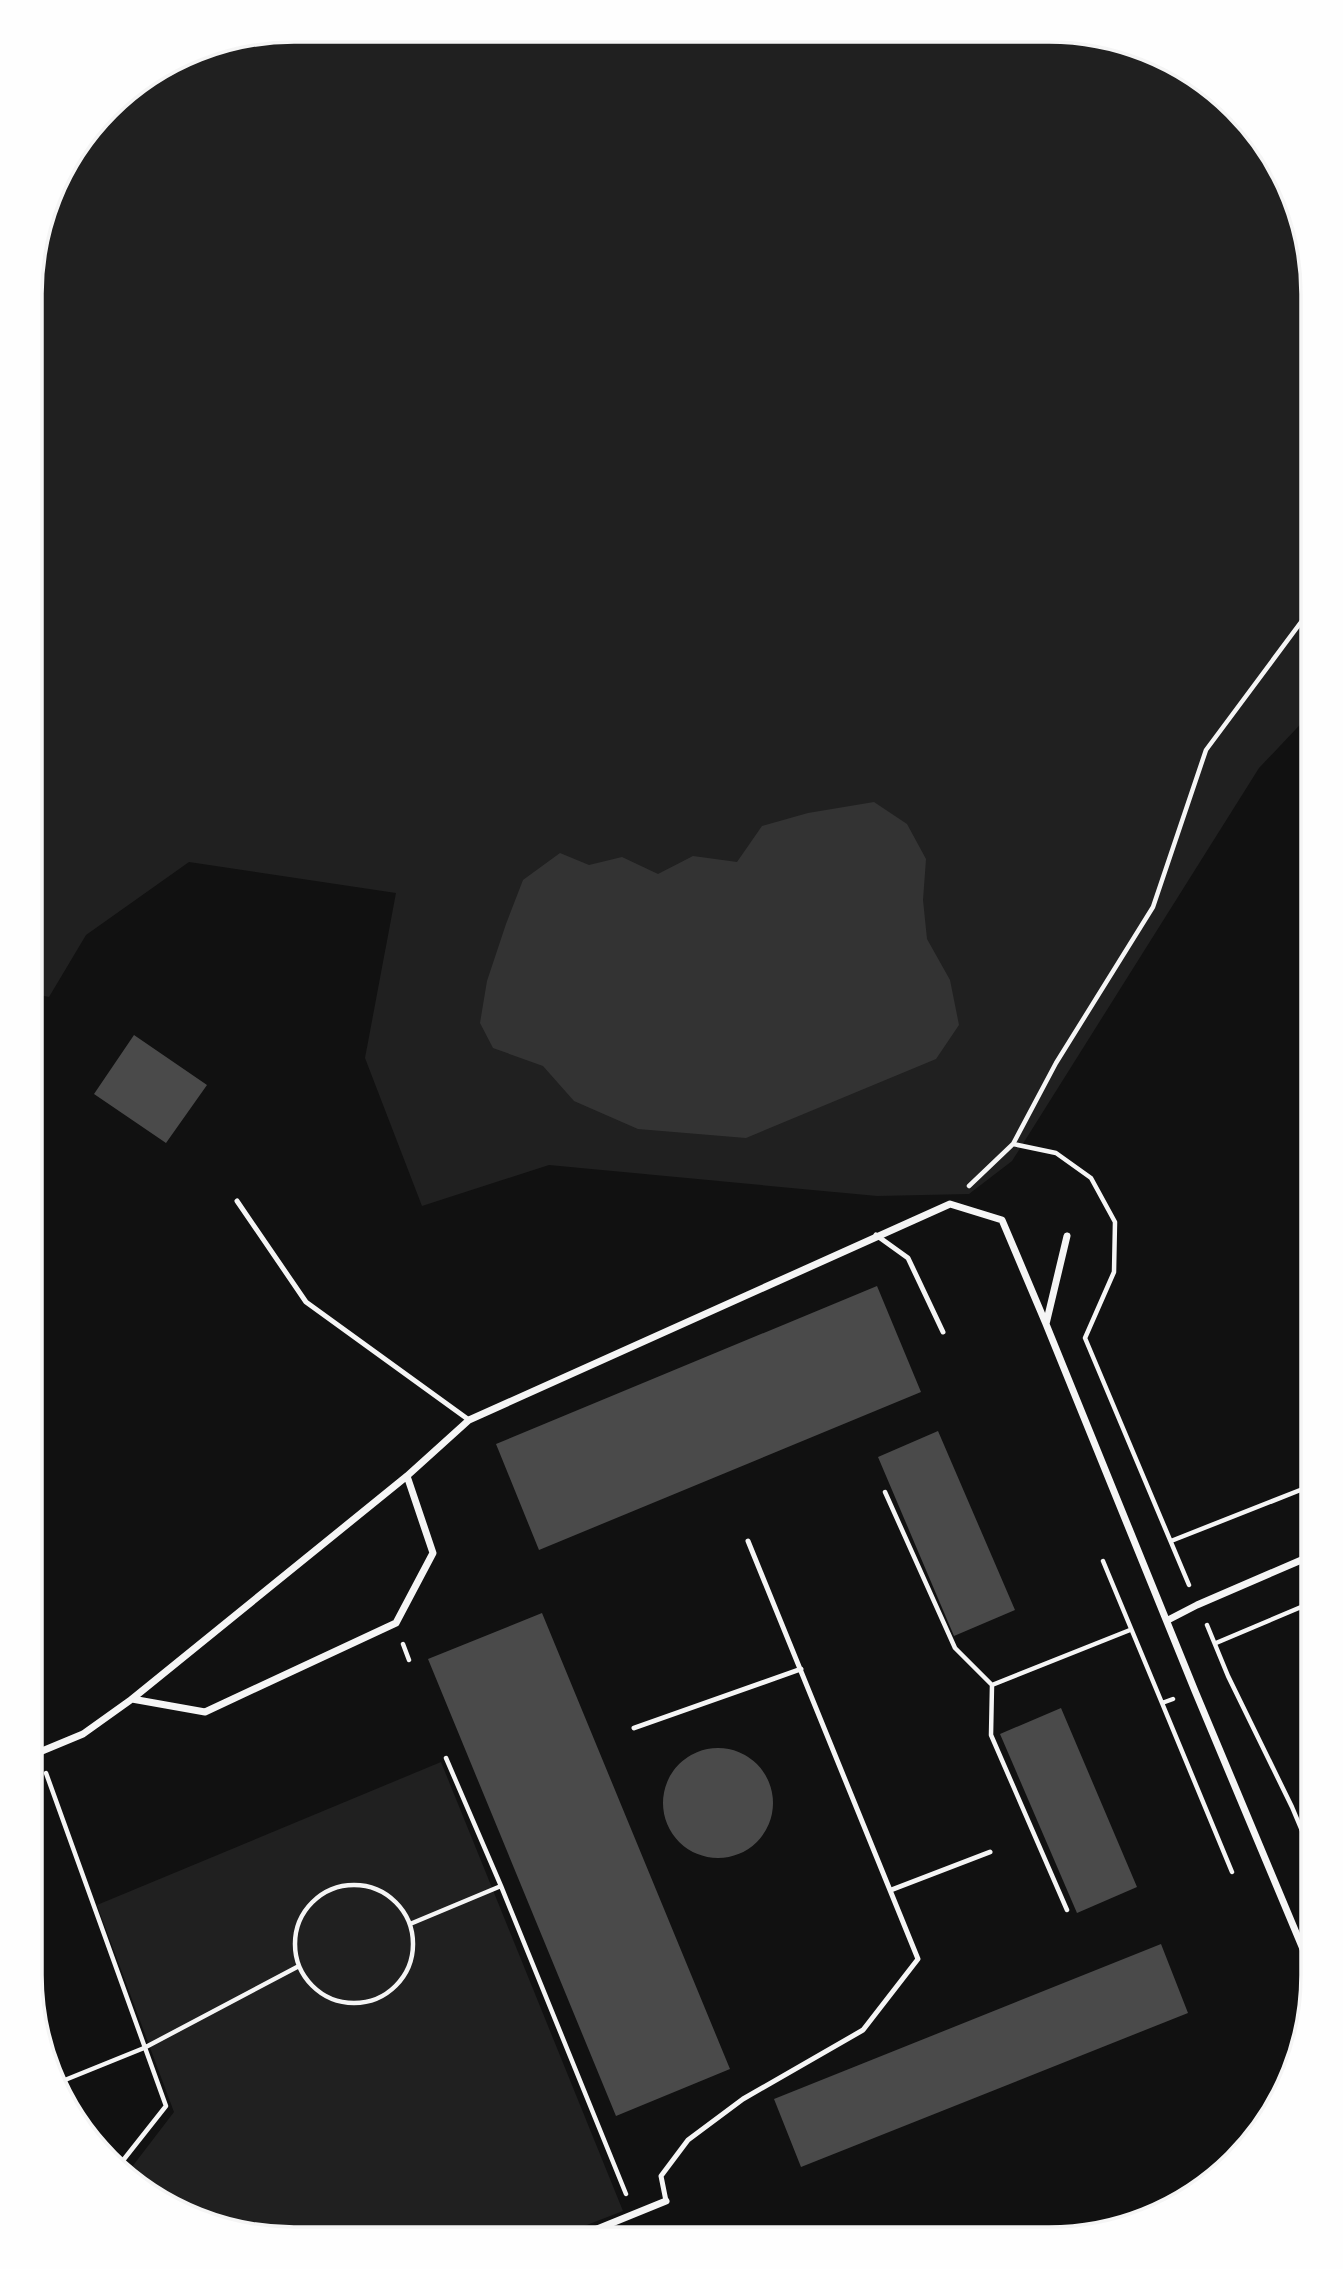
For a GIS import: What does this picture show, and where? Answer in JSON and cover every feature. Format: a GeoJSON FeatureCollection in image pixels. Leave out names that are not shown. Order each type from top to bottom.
{"type":"FeatureCollection","features":[{"type":"Feature","properties":{"kind":"street"},"geometry":{"type":"LineString","coordinates":[[42,1751],[83,1734],[132,1699],[407,1476],[469,1420],[950,1204],[1002,1220],[1301,1944]]}},
{"type":"Feature","properties":{"kind":"street"},"geometry":{"type":"LineString","coordinates":[[1046,1324],[1067,1236]]}},
{"type":"Feature","properties":{"kind":"street"},"geometry":{"type":"LineString","coordinates":[[132,1699],[205,1712],[396,1623],[433,1553],[407,1476]]}},
{"type":"Feature","properties":{"kind":"street"},"geometry":{"type":"LineString","coordinates":[[1168,1620],[1301,1560]]}},
{"type":"Feature","properties":{"kind":"street"},"geometry":{"type":"LineString","coordinates":[[602,2227],[666,2201]]}},
{"type":"Feature","properties":{"kind":"lane"},"geometry":{"type":"LineString","coordinates":[[237,1201],[306,1302],[469,1420]]}},
{"type":"Feature","properties":{"kind":"lane"},"geometry":{"type":"LineString","coordinates":[[876,1235],[908,1258],[943,1332]]}},
{"type":"Feature","properties":{"kind":"lane"},"geometry":{"type":"LineString","coordinates":[[666,2201],[660,2176],[688,2140],[743,2099],[863,2030],[918,1959],[748,1541]]}},
{"type":"Feature","properties":{"kind":"lane"},"geometry":{"type":"LineString","coordinates":[[634,1728],[801,1669]]}},
{"type":"Feature","properties":{"kind":"lane"},"geometry":{"type":"LineString","coordinates":[[891,1889],[990,1852]]}},
{"type":"Feature","properties":{"kind":"path"},"geometry":{"type":"LineString","coordinates":[[950,1204],[1013,1144],[1056,1063],[1153,907],[1206,750],[1301,622]]}},
{"type":"Feature","properties":{"kind":"path"},"geometry":{"type":"LineString","coordinates":[[1013,1144],[1056,1153],[1091,1178],[1115,1223],[1114,1272],[1085,1338],[1228,1676],[1301,1828]]}},
{"type":"Feature","properties":{"kind":"path"},"geometry":{"type":"LineString","coordinates":[[1171,1541],[1301,1490]]}},
{"type":"Feature","properties":{"kind":"path"},"geometry":{"type":"LineString","coordinates":[[885,1492],[955,1648],[992,1685],[991,1735],[1067,1910]]}},
{"type":"Feature","properties":{"kind":"path"},"geometry":{"type":"LineString","coordinates":[[1103,1561],[1162,1703]]}},
{"type":"Feature","properties":{"kind":"path"},"geometry":{"type":"LineString","coordinates":[[1216,1643],[1301,1607]]}},
{"type":"Feature","properties":{"kind":"path"},"geometry":{"type":"LineString","coordinates":[[992,1685],[1130,1630]]}},
{"type":"Feature","properties":{"kind":"path"},"geometry":{"type":"LineString","coordinates":[[446,1758],[634,2214]]}},
{"type":"Feature","properties":{"kind":"path"},"geometry":{"type":"LineString","coordinates":[[42,1764],[166,2106],[123,2160]]}},
{"type":"Feature","properties":{"kind":"path"},"geometry":{"type":"LineString","coordinates":[[351,1884],[370,1887],[394,1901],[410,1924],[413,1944],[410,1964],[400,1982],[375,1999],[345,2003],[326,1996],[310,1983],[299,1966],[295,1948],[296,1929],[304,1912],[317,1898],[333,1888],[351,1884]]}},
{"type":"Feature","properties":{"kind":"path"},"geometry":{"type":"LineString","coordinates":[[410,1924],[501,1886]]}},
{"type":"Feature","properties":{"kind":"path"},"geometry":{"type":"LineString","coordinates":[[65,2080],[145,2048],[299,1966]]}},
{"type":"Feature","properties":{"kind":"shaded area"},"geometry":{"type":"Polygon","coordinates":[[[294,42],[1082,44],[1130,55],[1189,84],[1215,104],[1239,128],[1259,154],[1288,213],[1299,261],[1301,724],[1259,768],[1012,1161],[969,1194],[877,1196],[549,1165],[422,1206],[365,1058],[396,893],[189,862],[86,935],[49,997],[42,995],[44,261],[55,213],[84,154],[104,128],[128,104],[154,84],[213,55],[261,44],[294,42]]]}},
{"type":"Feature","properties":{"kind":"shaded area"},"geometry":{"type":"Polygon","coordinates":[[[874,802],[907,824],[926,859],[923,900],[927,939],[950,980],[959,1025],[936,1059],[746,1138],[638,1129],[574,1101],[543,1066],[493,1048],[480,1023],[487,981],[506,924],[523,880],[560,853],[589,865],[622,857],[658,874],[693,856],[737,862],[762,826],[808,813],[874,802]]]}},
{"type":"Feature","properties":{"kind":"shaded area"},"geometry":{"type":"Polygon","coordinates":[[[441,1762],[623,2211],[582,2227],[294,2227],[261,2225],[213,2214],[154,2185],[131,2168],[174,2112],[97,1905],[441,1762]]]}},
{"type":"Feature","properties":{"kind":"building"},"geometry":{"type":"Polygon","coordinates":[[[134,1035],[207,1085],[166,1143],[94,1094],[134,1035]]]}},
{"type":"Feature","properties":{"kind":"building"},"geometry":{"type":"Polygon","coordinates":[[[877,1286],[921,1392],[539,1550],[496,1444],[877,1286]]]}},
{"type":"Feature","properties":{"kind":"building"},"geometry":{"type":"Polygon","coordinates":[[[938,1431],[1015,1610],[954,1636],[878,1457],[938,1431]]]}},
{"type":"Feature","properties":{"kind":"building"},"geometry":{"type":"Polygon","coordinates":[[[542,1613],[730,2069],[616,2116],[428,1659],[542,1613]]]}},
{"type":"Feature","properties":{"kind":"building"},"geometry":{"type":"Polygon","coordinates":[[[1061,1708],[1137,1887],[1077,1913],[1000,1734],[1061,1708]]]}},
{"type":"Feature","properties":{"kind":"building"},"geometry":{"type":"Polygon","coordinates":[[[718,1748],[739,1752],[757,1764],[769,1782],[773,1803],[769,1824],[757,1842],[739,1854],[718,1858],[697,1854],[679,1842],[667,1824],[663,1803],[667,1782],[679,1764],[697,1752],[718,1748]]]}},
{"type":"Feature","properties":{"kind":"building"},"geometry":{"type":"Polygon","coordinates":[[[1161,1944],[1188,2013],[801,2167],[774,2099],[1161,1944]]]}}]}
